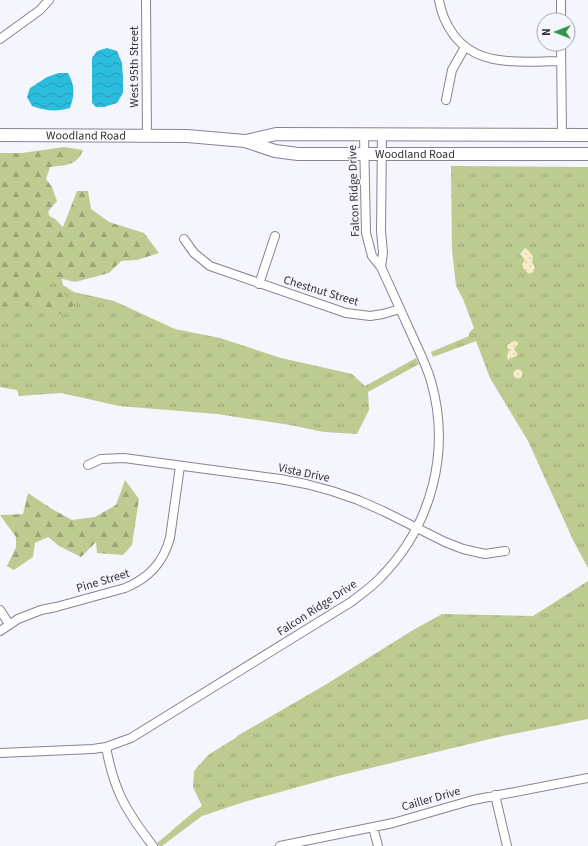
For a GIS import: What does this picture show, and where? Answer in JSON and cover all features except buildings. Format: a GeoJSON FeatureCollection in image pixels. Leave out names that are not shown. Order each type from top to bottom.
{"type":"FeatureCollection","features":[{"type":"Feature","properties":{"kind":"main road","name":"Woodland Road"},"geometry":{"type":"LineString","coordinates":[[0,134],[187,136],[245,141],[275,151],[298,154],[588,154]]}},
{"type":"Feature","properties":{"kind":"main road","name":"Woodland Road"},"geometry":{"type":"LineString","coordinates":[[245,141],[276,134],[588,135]]}},
{"type":"Feature","properties":{"kind":"street"},"geometry":{"type":"LineString","coordinates":[[0,39],[40,10],[49,0]]}},
{"type":"Feature","properties":{"kind":"street","name":"West 95th Street"},"geometry":{"type":"LineString","coordinates":[[146,0],[147,135]]}},
{"type":"Feature","properties":{"kind":"street"},"geometry":{"type":"LineString","coordinates":[[439,0],[442,13],[456,39],[465,47],[484,57],[497,60],[561,60]]}},
{"type":"Feature","properties":{"kind":"street"},"geometry":{"type":"LineString","coordinates":[[561,0],[561,12]]}},
{"type":"Feature","properties":{"kind":"street"},"geometry":{"type":"LineString","coordinates":[[446,100],[452,70],[465,47]]}},
{"type":"Feature","properties":{"kind":"street"},"geometry":{"type":"LineString","coordinates":[[561,52],[562,136]]}},
{"type":"Feature","properties":{"kind":"street","name":"Falcon Ridge Drive"},"geometry":{"type":"LineString","coordinates":[[0,753],[78,750],[106,747],[130,738],[150,728],[351,602],[368,590],[403,552],[417,528],[430,496],[435,476],[439,438],[438,417],[435,396],[427,369],[381,267],[372,256],[366,233],[364,135]]}},
{"type":"Feature","properties":{"kind":"street","name":"Falcon Ridge Drive"},"geometry":{"type":"LineString","coordinates":[[381,267],[383,252],[381,231],[382,135]]}},
{"type":"Feature","properties":{"kind":"street"},"geometry":{"type":"LineString","coordinates":[[259,284],[275,236]]}},
{"type":"Feature","properties":{"kind":"street","name":"Chestnut Street"},"geometry":{"type":"LineString","coordinates":[[184,239],[194,253],[210,266],[346,313],[358,316],[370,316],[400,309]]}},
{"type":"Feature","properties":{"kind":"street","name":"Vista Drive"},"geometry":{"type":"LineString","coordinates":[[88,465],[101,459],[113,458],[280,479],[313,486],[358,500],[445,542],[474,552],[484,554],[505,552]]}},
{"type":"Feature","properties":{"kind":"street","name":"Pine Street"},"geometry":{"type":"LineString","coordinates":[[0,631],[9,624],[41,610],[125,588],[136,584],[146,577],[162,560],[168,544],[180,466]]}},
{"type":"Feature","properties":{"kind":"street"},"geometry":{"type":"LineString","coordinates":[[0,610],[9,624]]}},
{"type":"Feature","properties":{"kind":"street"},"geometry":{"type":"LineString","coordinates":[[106,747],[112,773],[125,806],[131,818],[152,846]]}},
{"type":"Feature","properties":{"kind":"street","name":"Cailler Drive"},"geometry":{"type":"LineString","coordinates":[[280,846],[373,827],[495,795],[588,778]]}},
{"type":"Feature","properties":{"kind":"street"},"geometry":{"type":"LineString","coordinates":[[495,795],[507,846]]}},
{"type":"Feature","properties":{"kind":"street"},"geometry":{"type":"LineString","coordinates":[[373,827],[378,846]]}},
{"type":"Feature","properties":{"kind":"green space"},"geometry":{"type":"Polygon","coordinates":[[[64,147],[83,150],[74,162],[50,167],[46,179],[52,187],[57,201],[46,214],[55,219],[63,227],[77,191],[88,191],[91,209],[109,222],[144,233],[159,253],[137,260],[121,261],[109,273],[75,282],[50,276],[37,287],[58,291],[76,302],[64,315],[42,306],[1,306],[0,153],[22,153],[64,147]]]}},
{"type":"Feature","properties":{"kind":"green space"},"geometry":{"type":"Polygon","coordinates":[[[0,159],[38,160],[63,285],[74,292],[114,301],[175,329],[220,338],[281,358],[352,374],[365,386],[416,358],[419,364],[368,392],[369,410],[357,434],[324,432],[290,425],[217,414],[119,406],[61,393],[19,396],[17,390],[0,387],[0,159]]]}},
{"type":"Feature","properties":{"kind":"green space"},"geometry":{"type":"Polygon","coordinates":[[[451,166],[588,167],[588,568],[573,540],[528,441],[490,378],[476,341],[433,357],[431,352],[469,336],[469,333],[474,328],[463,299],[456,286],[452,250],[451,166]]]}},
{"type":"Feature","properties":{"kind":"green space"},"geometry":{"type":"Polygon","coordinates":[[[125,480],[139,499],[132,545],[123,555],[97,553],[96,542],[81,557],[59,546],[48,537],[35,543],[33,557],[14,570],[7,566],[16,547],[16,537],[0,515],[23,514],[28,493],[72,520],[95,517],[116,505],[125,480]]]}},
{"type":"Feature","properties":{"kind":"green space"},"geometry":{"type":"Polygon","coordinates":[[[588,581],[588,719],[498,737],[338,776],[244,802],[202,816],[162,846],[159,846],[157,843],[202,806],[193,787],[194,771],[208,755],[237,736],[442,614],[533,616],[588,581]]]}},
{"type":"Feature","properties":{"kind":"sand"},"geometry":{"type":"Polygon","coordinates":[[[525,248],[533,256],[532,262],[535,267],[534,271],[530,274],[523,267],[522,264],[525,260],[520,254],[525,248]]]}},
{"type":"Feature","properties":{"kind":"sand"},"geometry":{"type":"Polygon","coordinates":[[[514,341],[518,342],[514,349],[518,355],[508,360],[507,356],[509,350],[507,345],[514,341]]]}},
{"type":"Feature","properties":{"kind":"sand"},"geometry":{"type":"Polygon","coordinates":[[[518,369],[523,374],[518,379],[513,374],[518,369]]]}},
{"type":"Feature","properties":{"kind":"water"},"geometry":{"type":"Polygon","coordinates":[[[107,48],[117,51],[122,63],[123,93],[117,103],[104,107],[96,107],[92,103],[92,58],[97,51],[107,48]]]}},
{"type":"Feature","properties":{"kind":"water"},"geometry":{"type":"Polygon","coordinates":[[[59,73],[68,73],[72,82],[73,98],[70,108],[51,110],[32,106],[27,97],[30,88],[47,77],[59,73]]]}}]}
